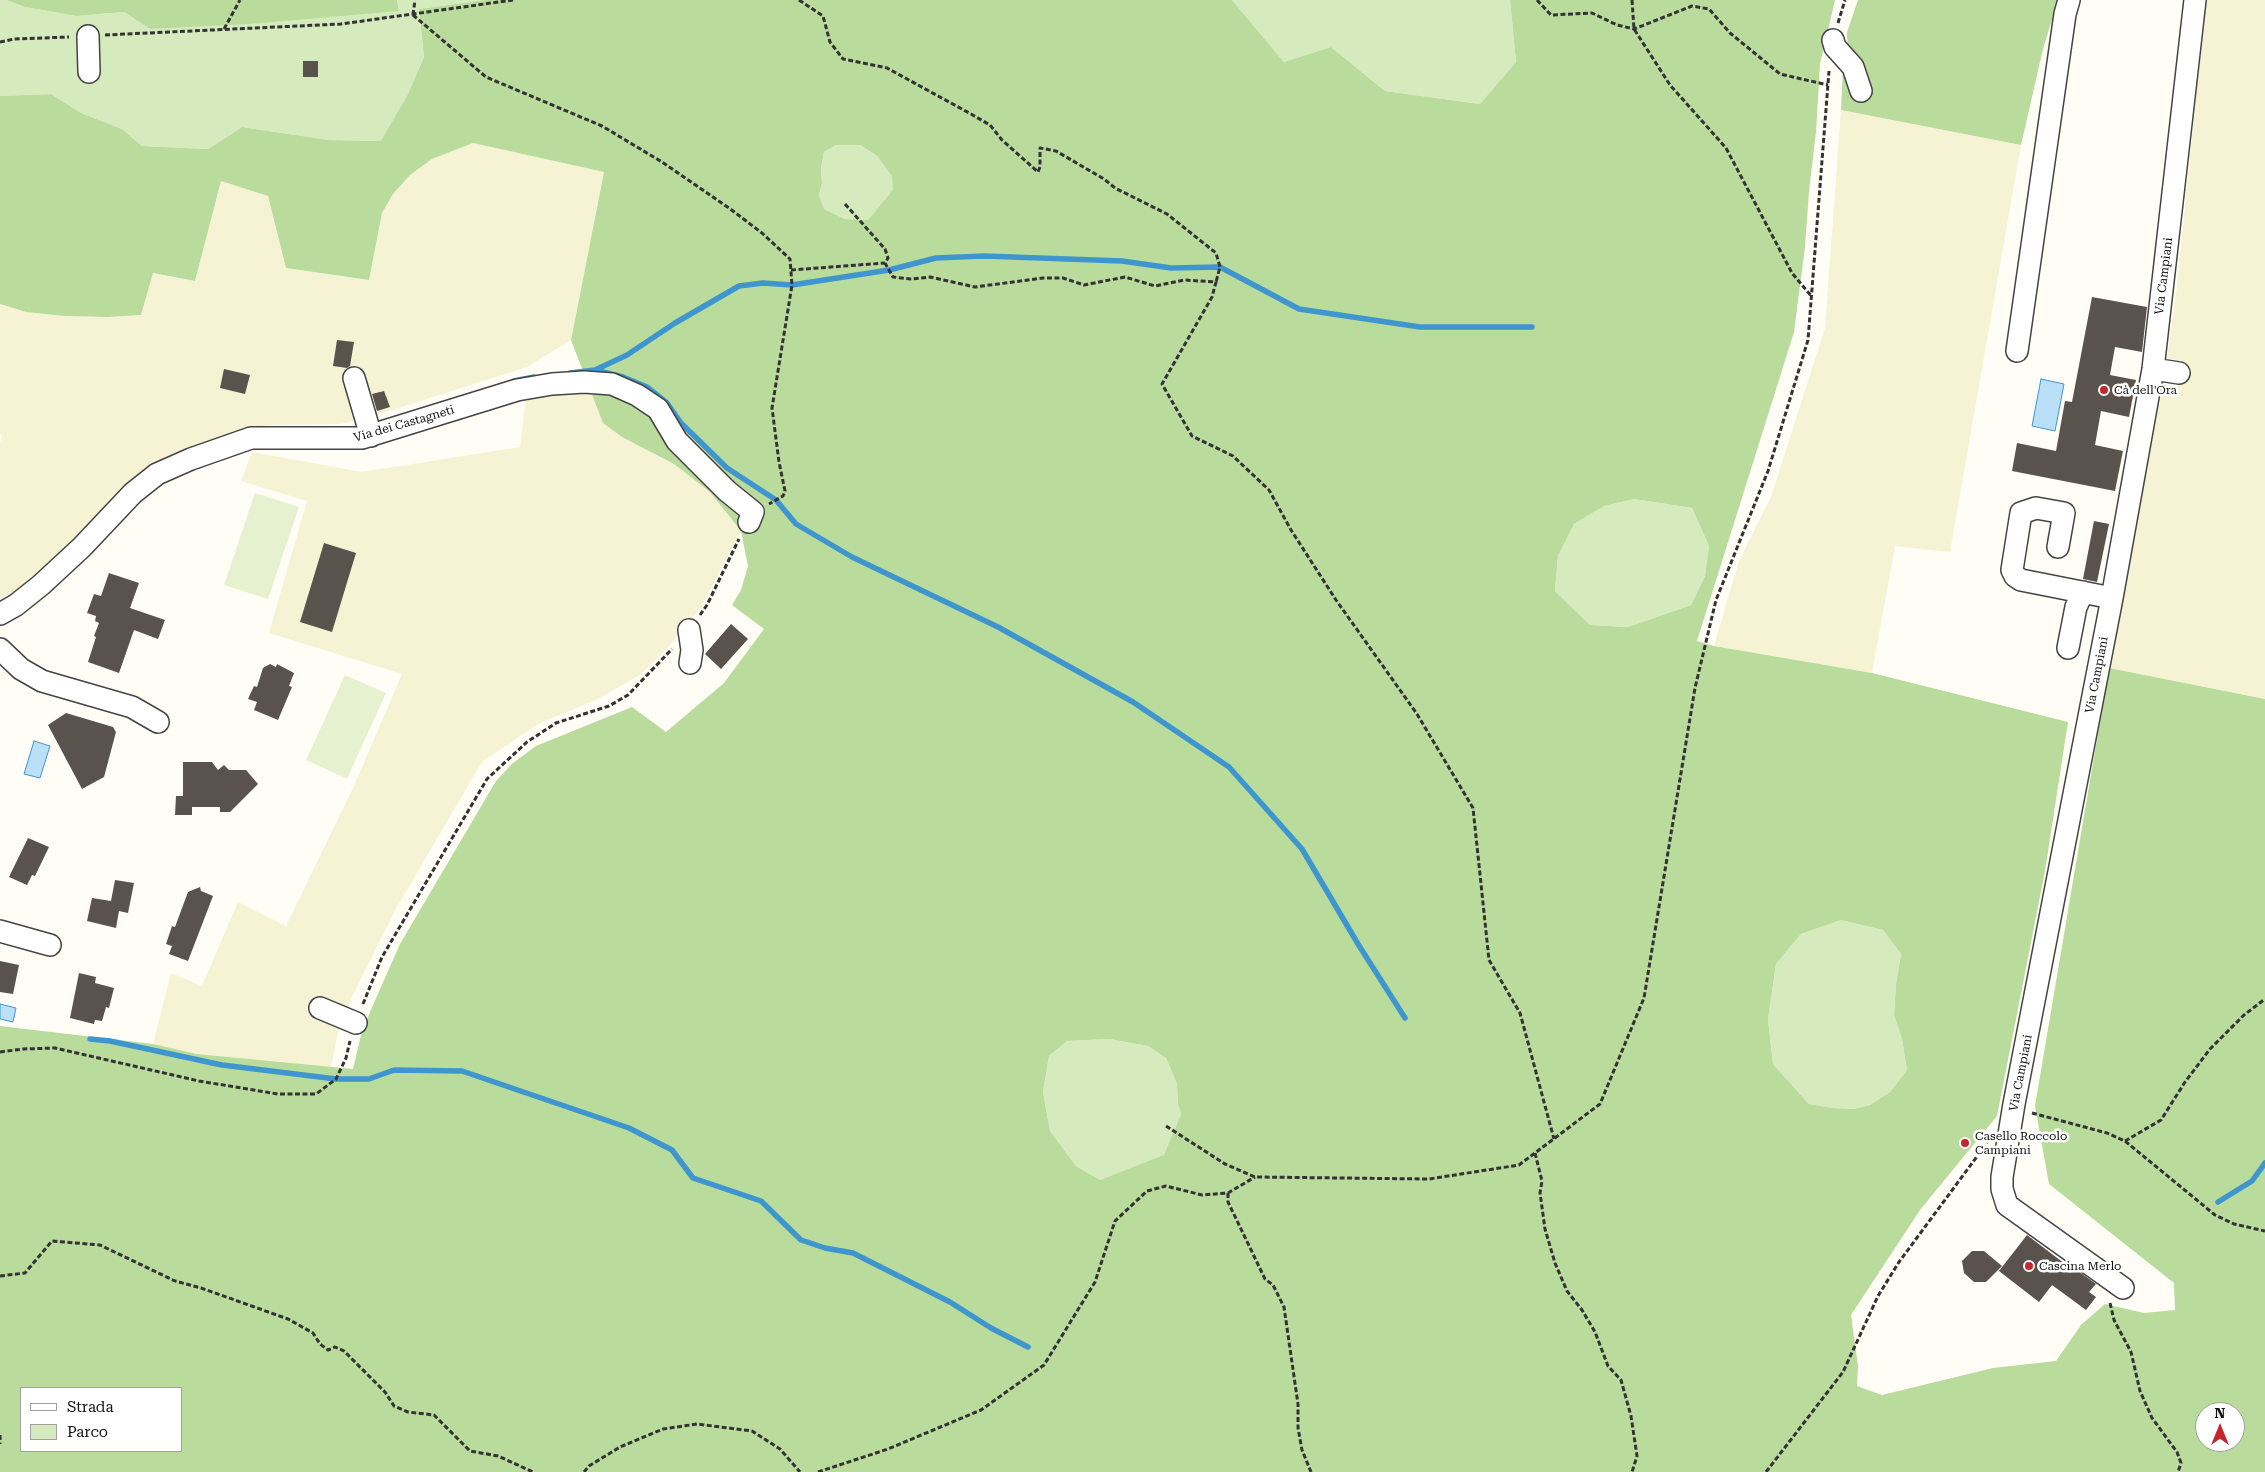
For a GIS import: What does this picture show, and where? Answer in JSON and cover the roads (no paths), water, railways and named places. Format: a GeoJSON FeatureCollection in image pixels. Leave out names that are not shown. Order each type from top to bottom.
{"type":"FeatureCollection","features":[{"type":"Feature","properties":{"kind":"street"},"geometry":{"type":"LineString","coordinates":[[2017,351],[2065,14],[2069,0]]}},
{"type":"Feature","properties":{"kind":"street","name":"Via Campiani"},"geometry":{"type":"LineString","coordinates":[[2117,1296],[2007,1205],[2002,1189],[2002,1177],[2014,1104],[2112,598],[2153,369],[2195,0]]}},
{"type":"Feature","properties":{"kind":"street"},"geometry":{"type":"LineString","coordinates":[[88,36],[89,72]]}},
{"type":"Feature","properties":{"kind":"street"},"geometry":{"type":"LineString","coordinates":[[1833,40],[1835,48],[1852,67],[1861,91]]}},
{"type":"Feature","properties":{"kind":"street"},"geometry":{"type":"LineString","coordinates":[[2153,369],[2179,373]]}},
{"type":"Feature","properties":{"kind":"street"},"geometry":{"type":"LineString","coordinates":[[354,378],[371,436]]}},
{"type":"Feature","properties":{"kind":"street","name":"Via dei Castagneti"},"geometry":{"type":"LineString","coordinates":[[0,614],[16,605],[41,585],[82,547],[133,493],[157,474],[191,459],[251,438],[353,439],[371,436],[517,390],[584,382],[612,384],[637,395],[658,409],[677,441],[751,517]]}},
{"type":"Feature","properties":{"kind":"street"},"geometry":{"type":"LineString","coordinates":[[2058,546],[2064,513],[2036,508],[2021,512],[2012,570],[2014,576],[2021,580],[2112,598]]}},
{"type":"Feature","properties":{"kind":"street"},"geometry":{"type":"LineString","coordinates":[[2068,648],[2076,607],[2083,592]]}},
{"type":"Feature","properties":{"kind":"street"},"geometry":{"type":"LineString","coordinates":[[689,630],[692,650],[690,663]]}},
{"type":"Feature","properties":{"kind":"street"},"geometry":{"type":"LineString","coordinates":[[0,649],[21,669],[42,681],[132,707],[158,722]]}},
{"type":"Feature","properties":{"kind":"street"},"geometry":{"type":"LineString","coordinates":[[0,931],[50,945]]}},
{"type":"Feature","properties":{"kind":"street"},"geometry":{"type":"LineString","coordinates":[[320,1008],[356,1023]]}},
{"type":"Feature","properties":{"kind":"water"},"geometry":{"type":"Polygon","coordinates":[[[2041,379],[2064,384],[2055,431],[2032,426],[2041,379]]]}},
{"type":"Feature","properties":{"kind":"water"},"geometry":{"type":"Polygon","coordinates":[[[34,741],[50,746],[40,778],[24,774],[34,741]]]}},
{"type":"Feature","properties":{"kind":"water"},"geometry":{"type":"Polygon","coordinates":[[[0,1004],[16,1008],[13,1022],[0,1019],[0,1004]]]}},
{"type":"Feature","properties":{"kind":"waterway"},"geometry":{"type":"LineString","coordinates":[[570,373],[595,370],[627,355],[675,323],[739,286],[763,283],[792,285],[889,270],[936,258],[984,256],[1122,261],[1171,268],[1220,267],[1299,309],[1420,327],[1532,327]]}},
{"type":"Feature","properties":{"kind":"waterway"},"geometry":{"type":"LineString","coordinates":[[595,370],[623,377],[647,387],[667,403],[681,423],[727,468],[776,500],[796,524],[852,557],[998,627],[1133,702],[1229,767],[1302,849],[1358,944],[1405,1018]]}},
{"type":"Feature","properties":{"kind":"waterway"},"geometry":{"type":"LineString","coordinates":[[514,381],[534,377]]}},
{"type":"Feature","properties":{"kind":"waterway"},"geometry":{"type":"LineString","coordinates":[[90,1039],[110,1041],[222,1065],[336,1079],[369,1079],[394,1070],[462,1071],[629,1128],[672,1150],[693,1178],[761,1201],[801,1240],[825,1248],[853,1253],[950,1302],[991,1328],[1028,1347]]}},
{"type":"Feature","properties":{"kind":"waterway"},"geometry":{"type":"LineString","coordinates":[[2218,1202],[2252,1181],[2265,1163]]}},
{"type":"Feature","properties":{"kind":"place","name":"Cà dell'Ora"},"geometry":{"type":"Point","coordinates":[2104,390]}},
{"type":"Feature","properties":{"kind":"place","name":"Casello Roccolo Campiani"},"geometry":{"type":"Point","coordinates":[1965,1143]}},
{"type":"Feature","properties":{"kind":"place","name":"Cascina Merlo"},"geometry":{"type":"Point","coordinates":[2029,1266]}}]}
